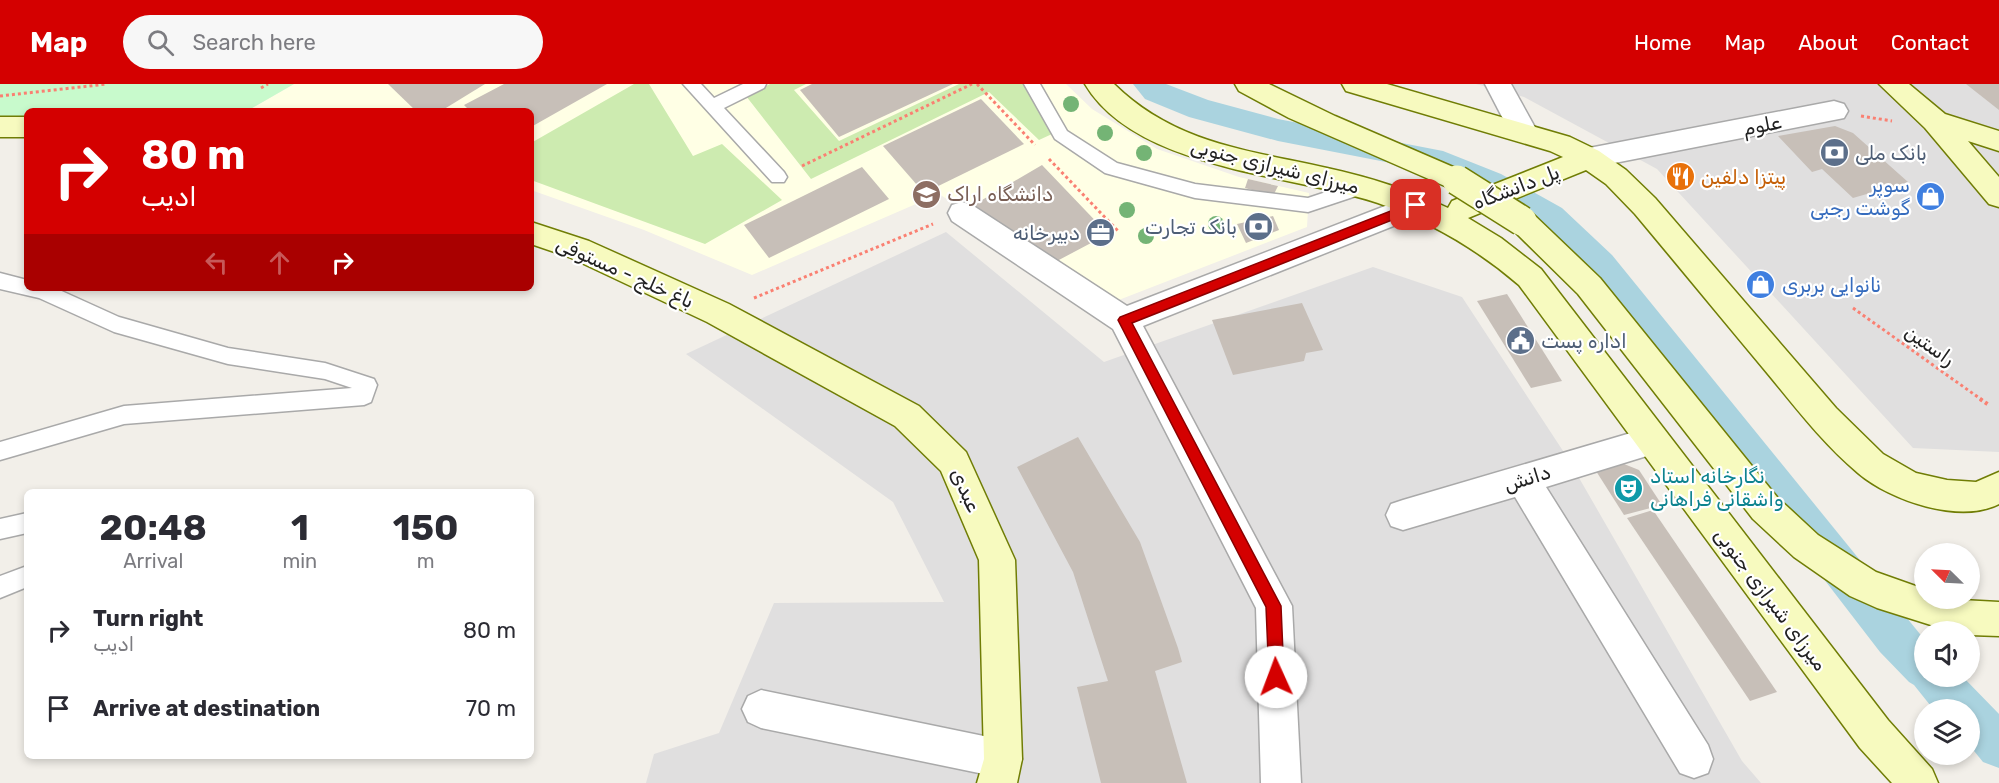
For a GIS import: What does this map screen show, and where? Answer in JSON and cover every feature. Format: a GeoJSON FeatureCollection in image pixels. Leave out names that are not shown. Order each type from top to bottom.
{"type":"FeatureCollection","features":[{"type":"Feature","properties":{"kind":"main road","name":"میرزای شیرازی جنوبی"},"geometry":{"type":"LineString","coordinates":[[1098,84],[1108,97],[1133,117],[1166,136],[1204,150],[1362,187],[1430,211],[1475,234],[1530,277],[1651,441],[1874,734],[1918,783]]}},
{"type":"Feature","properties":{"kind":"main road"},"geometry":{"type":"LineString","coordinates":[[1248,84],[1303,113],[1409,157],[1457,180],[1522,220],[1589,286],[1758,499],[1806,546],[1863,584],[1890,596],[1965,618],[1999,619]]}},
{"type":"Feature","properties":{"kind":"main road"},"geometry":{"type":"LineString","coordinates":[[1355,84],[1523,131],[1560,144],[1589,158],[1616,177],[1645,206],[1824,418],[1871,464],[1909,486],[1947,495],[1979,497],[1999,487]]}},
{"type":"Feature","properties":{"kind":"main road"},"geometry":{"type":"LineString","coordinates":[[1892,84],[1935,121],[1999,196]]}},
{"type":"Feature","properties":{"kind":"main road"},"geometry":{"type":"LineString","coordinates":[[1935,121],[1999,141]]}},
{"type":"Feature","properties":{"kind":"main road"},"geometry":{"type":"LineString","coordinates":[[0,127],[24,127]]}},
{"type":"Feature","properties":{"kind":"main road","name":"پل دانشگاه"},"geometry":{"type":"LineString","coordinates":[[1430,211],[1589,158]]}},
{"type":"Feature","properties":{"kind":"main road","name":"باغ خلج - مستوفی"},"geometry":{"type":"LineString","coordinates":[[534,234],[579,249],[718,313]]}},
{"type":"Feature","properties":{"kind":"main road","name":"عبدی"},"geometry":{"type":"LineString","coordinates":[[718,313],[907,416],[954,462],[997,560],[1000,771]]}},
{"type":"Feature","properties":{"kind":"street"},"geometry":{"type":"LineString","coordinates":[[1498,84],[1523,131]]}},
{"type":"Feature","properties":{"kind":"street","name":"علوم"},"geometry":{"type":"LineString","coordinates":[[1589,158],[1834,111]]}},
{"type":"Feature","properties":{"kind":"street"},"geometry":{"type":"LineString","coordinates":[[1124,320],[1430,211]]}},
{"type":"Feature","properties":{"kind":"street"},"geometry":{"type":"LineString","coordinates":[[962,213],[1124,320],[1274,606],[1280,765],[1256,783]]}},
{"type":"Feature","properties":{"kind":"street","name":"دانش"},"geometry":{"type":"LineString","coordinates":[[1403,515],[1651,441]]}},
{"type":"Feature","properties":{"kind":"street"},"geometry":{"type":"LineString","coordinates":[[1523,480],[1694,759]]}},
{"type":"Feature","properties":{"kind":"street","name":"عبدی"},"geometry":{"type":"LineString","coordinates":[[761,709],[1000,771]]}},
{"type":"Feature","properties":{"kind":"lane"},"geometry":{"type":"LineString","coordinates":[[691,84],[778,177]]}},
{"type":"Feature","properties":{"kind":"lane"},"geometry":{"type":"LineString","coordinates":[[712,106],[758,84]]}},
{"type":"Feature","properties":{"kind":"lane"},"geometry":{"type":"LineString","coordinates":[[1032,84],[1061,135],[1111,168],[1194,191],[1308,205],[1362,187]]}},
{"type":"Feature","properties":{"kind":"lane"},"geometry":{"type":"LineString","coordinates":[[0,281],[24,287]]}},
{"type":"Feature","properties":{"kind":"lane"},"geometry":{"type":"LineString","coordinates":[[0,451],[124,415],[364,396],[367,385],[325,371],[228,356],[137,331],[114,324],[43,291]]}},
{"type":"Feature","properties":{"kind":"lane"},"geometry":{"type":"LineString","coordinates":[[0,529],[24,524]]}},
{"type":"Feature","properties":{"kind":"lane"},"geometry":{"type":"LineString","coordinates":[[0,587],[24,577]]}},
{"type":"Feature","properties":{"kind":"path"},"geometry":{"type":"LineString","coordinates":[[0,96],[106,84]]}},
{"type":"Feature","properties":{"kind":"path"},"geometry":{"type":"LineString","coordinates":[[261,88],[268,84]]}},
{"type":"Feature","properties":{"kind":"path"},"geometry":{"type":"LineString","coordinates":[[778,177],[972,84]]}},
{"type":"Feature","properties":{"kind":"path"},"geometry":{"type":"LineString","coordinates":[[1834,111],[1885,121],[1935,121]]}},
{"type":"Feature","properties":{"kind":"path"},"geometry":{"type":"LineString","coordinates":[[762,294],[962,213]]}},
{"type":"Feature","properties":{"kind":"path","name":"راستین"},"geometry":{"type":"LineString","coordinates":[[1853,308],[1989,405]]}},
{"type":"Feature","properties":{"kind":"shaded area","name":"دانشگاه اراک"},"geometry":{"type":"Polygon","coordinates":[[[294,84],[1066,84],[1092,109],[1157,149],[1239,177],[1309,193],[1307,227],[1111,303],[939,194],[752,275],[644,230],[534,191],[534,108],[252,108],[294,84]]]}},
{"type":"Feature","properties":{"kind":"shaded area"},"geometry":{"type":"Polygon","coordinates":[[[1476,84],[1999,84],[1999,452],[1913,448],[1657,169],[1524,97],[1476,84]]]}},
{"type":"Feature","properties":{"kind":"shaded area"},"geometry":{"type":"Polygon","coordinates":[[[946,232],[1104,362],[1373,267],[1462,297],[1567,457],[1742,761],[1761,783],[646,783],[654,754],[719,733],[774,603],[944,602],[893,502],[686,354],[946,232]]]}},
{"type":"Feature","properties":{"kind":"green space"},"geometry":{"type":"Polygon","coordinates":[[[0,84],[294,84],[252,108],[24,108],[24,117],[0,121],[0,84]]]}},
{"type":"Feature","properties":{"kind":"green space"},"geometry":{"type":"Polygon","coordinates":[[[634,84],[649,84],[693,156],[722,144],[782,200],[705,244],[534,181],[534,141],[634,84]]]}},
{"type":"Feature","properties":{"kind":"green space"},"geometry":{"type":"Polygon","coordinates":[[[770,84],[806,84],[794,90],[839,141],[959,84],[1024,84],[1052,134],[1039,140],[989,92],[811,179],[746,96],[770,84]]]}},
{"type":"Feature","properties":{"kind":"building"},"geometry":{"type":"Polygon","coordinates":[[[388,84],[485,84],[446,108],[413,108],[388,84]]]}},
{"type":"Feature","properties":{"kind":"building"},"geometry":{"type":"Polygon","coordinates":[[[504,84],[607,84],[534,125],[534,108],[467,108],[464,105],[504,84]]]}},
{"type":"Feature","properties":{"kind":"building"},"geometry":{"type":"Polygon","coordinates":[[[812,84],[953,84],[839,137],[800,90],[812,84]]]}},
{"type":"Feature","properties":{"kind":"building"},"geometry":{"type":"Polygon","coordinates":[[[1966,84],[1999,84],[1999,110],[1966,84]]]}},
{"type":"Feature","properties":{"kind":"building"},"geometry":{"type":"Polygon","coordinates":[[[981,99],[1024,144],[924,193],[883,146],[981,99]]]}},
{"type":"Feature","properties":{"kind":"building","name":"بانک ملی"},"geometry":{"type":"Polygon","coordinates":[[[1835,126],[1853,133],[1908,182],[1853,198],[1822,169],[1812,172],[1778,136],[1835,126]]]}},
{"type":"Feature","properties":{"kind":"building"},"geometry":{"type":"Polygon","coordinates":[[[1042,165],[1108,234],[1057,261],[1049,254],[1042,256],[970,207],[1042,165]]]}},
{"type":"Feature","properties":{"kind":"building"},"geometry":{"type":"Polygon","coordinates":[[[862,167],[889,199],[769,258],[744,225],[862,167]]]}},
{"type":"Feature","properties":{"kind":"building"},"geometry":{"type":"Polygon","coordinates":[[[1248,179],[1278,186],[1273,196],[1245,188],[1248,179]]]}},
{"type":"Feature","properties":{"kind":"building","name":"بانک تجارت"},"geometry":{"type":"Polygon","coordinates":[[[1273,216],[1279,230],[1246,243],[1237,224],[1273,216]]]}},
{"type":"Feature","properties":{"kind":"building","name":"اداره پست"},"geometry":{"type":"Polygon","coordinates":[[[1507,294],[1562,381],[1531,388],[1477,301],[1507,294]]]}},
{"type":"Feature","properties":{"kind":"building"},"geometry":{"type":"Polygon","coordinates":[[[1302,303],[1323,350],[1306,353],[1304,361],[1233,375],[1212,320],[1302,303]]]}},
{"type":"Feature","properties":{"kind":"building"},"geometry":{"type":"Polygon","coordinates":[[[1078,437],[1140,542],[1178,648],[1182,662],[1155,671],[1187,783],[1101,783],[1077,687],[1108,681],[1073,572],[1017,467],[1078,437]]]}},
{"type":"Feature","properties":{"kind":"building","name":"نگارخانه استاد واشقانی فراهانی"},"geometry":{"type":"Polygon","coordinates":[[[1624,464],[1639,470],[1662,505],[1624,515],[1596,471],[1624,464]]]}},
{"type":"Feature","properties":{"kind":"building"},"geometry":{"type":"Polygon","coordinates":[[[1653,510],[1777,692],[1750,701],[1627,518],[1653,510]]]}},
{"type":"Feature","properties":{"kind":"waterway"},"geometry":{"type":"LineString","coordinates":[[1148,84],[1156,92],[1200,109],[1278,130],[1432,159],[1490,182],[1550,217],[1600,264],[1895,638],[1914,658]]}},
{"type":"Feature","properties":{"kind":"waterway"},"geometry":{"type":"LineString","coordinates":[[1942,687],[1954,699]]}},
{"type":"Feature","properties":{"kind":"waterway"},"geometry":{"type":"LineString","coordinates":[[1980,726],[1999,746]]}},
{"type":"Feature","properties":{"kind":"place","name":"بانک ملی"},"geometry":{"type":"Point","coordinates":[1834,153]}},
{"type":"Feature","properties":{"kind":"place","name":"پیتزا دلفین"},"geometry":{"type":"Point","coordinates":[1680,177]}},
{"type":"Feature","properties":{"kind":"place","name":"دانشگاه اراک"},"geometry":{"type":"Point","coordinates":[926,194]}},
{"type":"Feature","properties":{"kind":"place","name":"سوپر گوشت رجبی"},"geometry":{"type":"Point","coordinates":[1931,197]}},
{"type":"Feature","properties":{"kind":"place","name":"بانک تجارت"},"geometry":{"type":"Point","coordinates":[1258,227]}},
{"type":"Feature","properties":{"kind":"place","name":"دبیرخانه"},"geometry":{"type":"Point","coordinates":[1101,233]}},
{"type":"Feature","properties":{"kind":"place","name":"نانوایی بربری"},"geometry":{"type":"Point","coordinates":[1761,285]}},
{"type":"Feature","properties":{"kind":"place","name":"اداره پست"},"geometry":{"type":"Point","coordinates":[1520,341]}},
{"type":"Feature","properties":{"kind":"place","name":"نگارخانه استاد واشقانی فراهانی"},"geometry":{"type":"Point","coordinates":[1629,488]}},
{"type":"Feature","properties":{"kind":"route"},"geometry":{"type":"LineString","coordinates":[[1276,677],[1274,606],[1124,320],[1416,205]]}}]}
